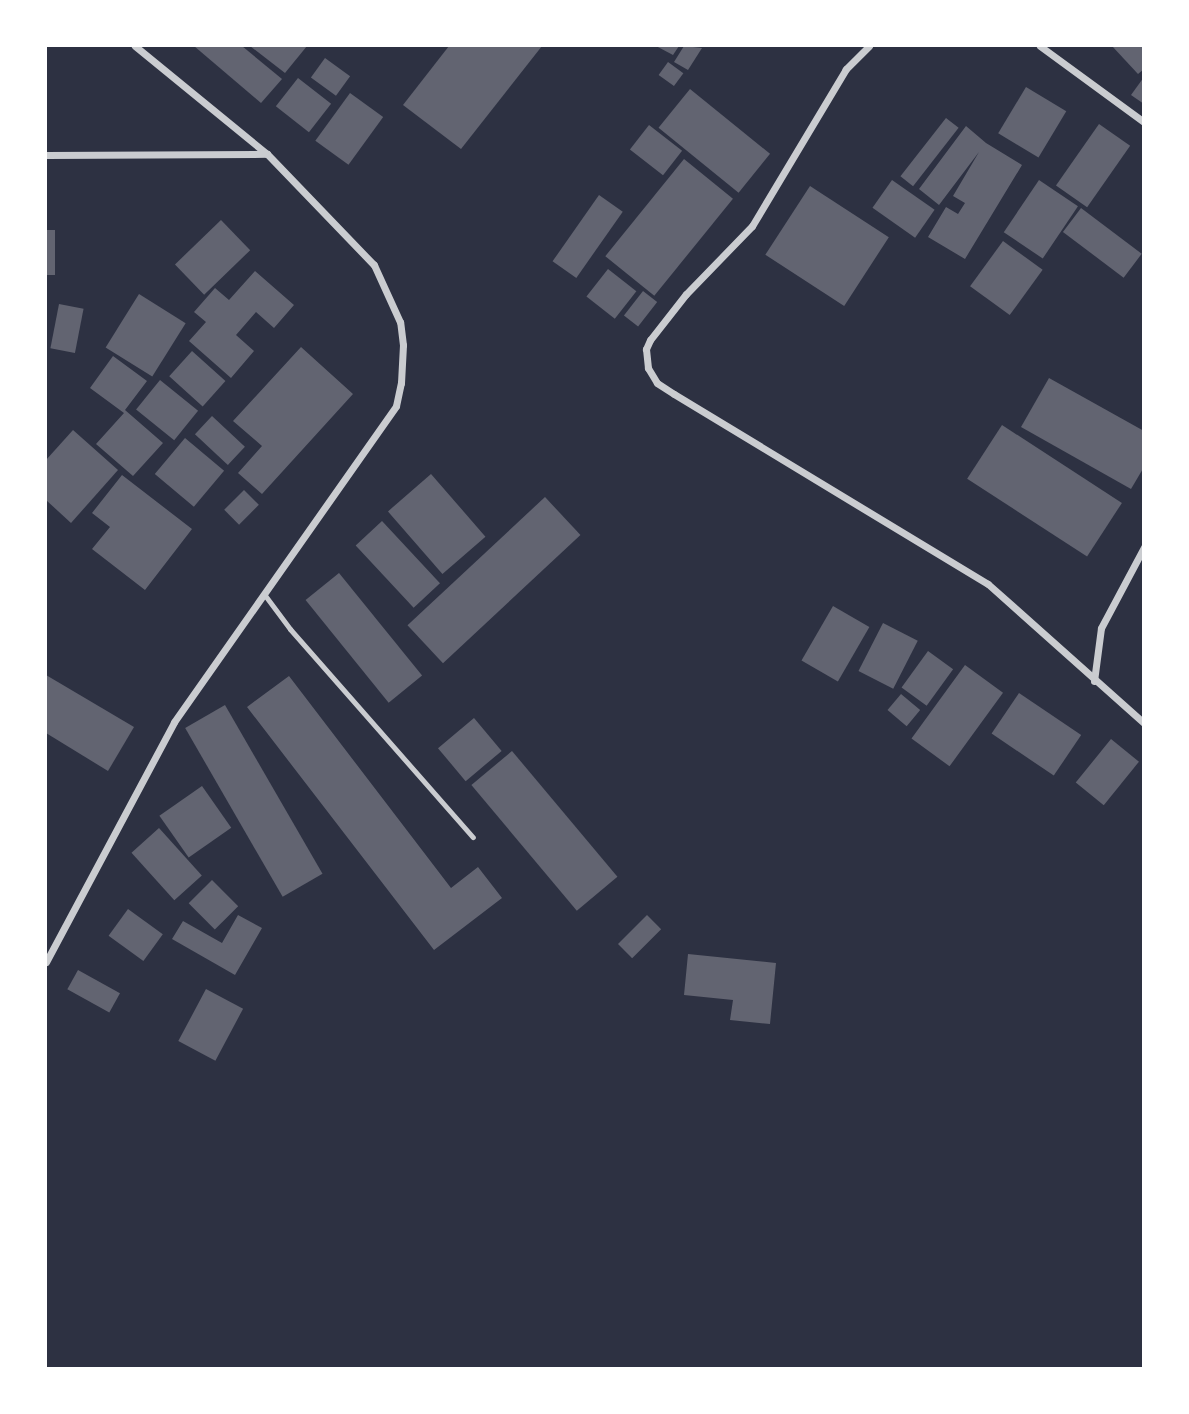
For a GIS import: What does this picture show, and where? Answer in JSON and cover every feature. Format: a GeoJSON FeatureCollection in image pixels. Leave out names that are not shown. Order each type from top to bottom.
{"type":"FeatureCollection","features":[{"type":"Feature","properties":{"kind":"street"},"geometry":{"type":"LineString","coordinates":[[46,962],[174,722],[397,406],[403,345],[400,322],[374,265],[267,154],[135,46]]}},
{"type":"Feature","properties":{"kind":"street"},"geometry":{"type":"LineString","coordinates":[[869,46],[846,69],[752,226],[686,293],[650,340],[646,349],[648,368],[657,383],[674,394],[988,584],[1143,723]]}},
{"type":"Feature","properties":{"kind":"street"},"geometry":{"type":"LineString","coordinates":[[1040,46],[1143,122]]}},
{"type":"Feature","properties":{"kind":"street"},"geometry":{"type":"LineString","coordinates":[[46,155],[267,154]]}},
{"type":"Feature","properties":{"kind":"street"},"geometry":{"type":"LineString","coordinates":[[1094,681],[1101,628],[1143,547]]}},
{"type":"Feature","properties":{"kind":"lane"},"geometry":{"type":"LineString","coordinates":[[264,594],[290,629],[473,837]]}},
{"type":"Feature","properties":{"kind":"building"},"geometry":{"type":"Polygon","coordinates":[[[194,46],[242,46],[282,79],[261,103],[194,46]]]}},
{"type":"Feature","properties":{"kind":"building"},"geometry":{"type":"Polygon","coordinates":[[[250,46],[307,46],[285,73],[250,46]]]}},
{"type":"Feature","properties":{"kind":"building"},"geometry":{"type":"Polygon","coordinates":[[[449,46],[542,46],[461,149],[403,105],[449,46]]]}},
{"type":"Feature","properties":{"kind":"building"},"geometry":{"type":"Polygon","coordinates":[[[656,46],[679,46],[673,55],[656,46]]]}},
{"type":"Feature","properties":{"kind":"building"},"geometry":{"type":"Polygon","coordinates":[[[684,46],[702,48],[688,70],[674,62],[684,46]]]}},
{"type":"Feature","properties":{"kind":"building"},"geometry":{"type":"Polygon","coordinates":[[[1112,46],[1144,46],[1144,69],[1138,74],[1112,46]]]}},
{"type":"Feature","properties":{"kind":"building"},"geometry":{"type":"Polygon","coordinates":[[[325,58],[350,76],[336,96],[311,77],[325,58]]]}},
{"type":"Feature","properties":{"kind":"building"},"geometry":{"type":"Polygon","coordinates":[[[668,62],[683,73],[674,86],[659,75],[668,62]]]}},
{"type":"Feature","properties":{"kind":"building"},"geometry":{"type":"Polygon","coordinates":[[[1144,77],[1144,104],[1131,95],[1144,77]]]}},
{"type":"Feature","properties":{"kind":"building"},"geometry":{"type":"Polygon","coordinates":[[[298,78],[331,104],[309,132],[276,106],[298,78]]]}},
{"type":"Feature","properties":{"kind":"building"},"geometry":{"type":"Polygon","coordinates":[[[1026,87],[1066,111],[1038,157],[998,133],[1026,87]]]}},
{"type":"Feature","properties":{"kind":"building"},"geometry":{"type":"Polygon","coordinates":[[[690,89],[770,154],[739,193],[659,128],[690,89]]]}},
{"type":"Feature","properties":{"kind":"building"},"geometry":{"type":"Polygon","coordinates":[[[350,93],[383,117],[348,165],[315,141],[350,93]]]}},
{"type":"Feature","properties":{"kind":"building"},"geometry":{"type":"Polygon","coordinates":[[[946,118],[959,128],[913,186],[900,176],[946,118]]]}},
{"type":"Feature","properties":{"kind":"building"},"geometry":{"type":"Polygon","coordinates":[[[1099,124],[1130,146],[1087,207],[1056,185],[1099,124]]]}},
{"type":"Feature","properties":{"kind":"building"},"geometry":{"type":"Polygon","coordinates":[[[649,125],[682,151],[663,175],[630,149],[649,125]]]}},
{"type":"Feature","properties":{"kind":"building"},"geometry":{"type":"Polygon","coordinates":[[[966,126],[986,143],[1022,165],[965,259],[928,237],[946,207],[958,214],[965,203],[953,196],[979,152],[939,205],[919,189],[966,126]]]}},
{"type":"Feature","properties":{"kind":"building"},"geometry":{"type":"Polygon","coordinates":[[[684,159],[733,199],[654,296],[605,256],[684,159]]]}},
{"type":"Feature","properties":{"kind":"building"},"geometry":{"type":"Polygon","coordinates":[[[892,180],[935,210],[915,238],[872,208],[892,180]]]}},
{"type":"Feature","properties":{"kind":"building"},"geometry":{"type":"Polygon","coordinates":[[[1039,180],[1078,206],[1043,259],[1004,232],[1039,180]]]}},
{"type":"Feature","properties":{"kind":"building"},"geometry":{"type":"Polygon","coordinates":[[[810,186],[889,237],[844,306],[765,255],[810,186]]]}},
{"type":"Feature","properties":{"kind":"building"},"geometry":{"type":"Polygon","coordinates":[[[599,195],[623,212],[576,278],[553,261],[599,195]]]}},
{"type":"Feature","properties":{"kind":"building"},"geometry":{"type":"Polygon","coordinates":[[[1081,208],[1142,254],[1124,278],[1063,232],[1081,208]]]}},
{"type":"Feature","properties":{"kind":"building"},"geometry":{"type":"Polygon","coordinates":[[[221,220],[250,250],[204,295],[175,264],[221,220]]]}},
{"type":"Feature","properties":{"kind":"building"},"geometry":{"type":"Polygon","coordinates":[[[46,230],[55,230],[55,275],[46,275],[46,230]]]}},
{"type":"Feature","properties":{"kind":"building"},"geometry":{"type":"Polygon","coordinates":[[[1003,241],[1043,270],[1010,315],[970,286],[1003,241]]]}},
{"type":"Feature","properties":{"kind":"building"},"geometry":{"type":"Polygon","coordinates":[[[608,269],[636,291],[615,319],[586,297],[608,269]]]}},
{"type":"Feature","properties":{"kind":"building"},"geometry":{"type":"Polygon","coordinates":[[[255,271],[294,305],[274,328],[256,312],[236,335],[254,351],[231,378],[189,341],[206,322],[194,312],[215,288],[229,300],[255,271]]]}},
{"type":"Feature","properties":{"kind":"building"},"geometry":{"type":"Polygon","coordinates":[[[643,291],[657,302],[638,327],[624,315],[643,291]]]}},
{"type":"Feature","properties":{"kind":"building"},"geometry":{"type":"Polygon","coordinates":[[[139,294],[186,323],[152,377],[106,347],[139,294]]]}},
{"type":"Feature","properties":{"kind":"building"},"geometry":{"type":"Polygon","coordinates":[[[59,304],[84,309],[75,353],[50,348],[59,304]]]}},
{"type":"Feature","properties":{"kind":"building"},"geometry":{"type":"Polygon","coordinates":[[[301,347],[353,394],[262,494],[238,473],[262,446],[233,421],[301,347]]]}},
{"type":"Feature","properties":{"kind":"building"},"geometry":{"type":"Polygon","coordinates":[[[192,351],[225,381],[203,406],[169,376],[192,351]]]}},
{"type":"Feature","properties":{"kind":"building"},"geometry":{"type":"Polygon","coordinates":[[[113,356],[147,381],[125,410],[163,443],[133,476],[96,444],[124,413],[90,388],[113,356]]]}},
{"type":"Feature","properties":{"kind":"building"},"geometry":{"type":"Polygon","coordinates":[[[1049,378],[1144,431],[1144,467],[1131,489],[1021,427],[1049,378]]]}},
{"type":"Feature","properties":{"kind":"building"},"geometry":{"type":"Polygon","coordinates":[[[160,380],[198,411],[174,440],[136,410],[160,380]]]}},
{"type":"Feature","properties":{"kind":"building"},"geometry":{"type":"Polygon","coordinates":[[[212,416],[245,447],[228,465],[195,434],[212,416]]]}},
{"type":"Feature","properties":{"kind":"building"},"geometry":{"type":"Polygon","coordinates":[[[1002,425],[1122,503],[1087,557],[967,479],[1002,425]]]}},
{"type":"Feature","properties":{"kind":"building"},"geometry":{"type":"Polygon","coordinates":[[[73,430],[118,470],[71,523],[46,500],[46,460],[73,430]]]}},
{"type":"Feature","properties":{"kind":"building"},"geometry":{"type":"Polygon","coordinates":[[[185,438],[224,471],[194,507],[155,474],[185,438]]]}},
{"type":"Feature","properties":{"kind":"building"},"geometry":{"type":"Polygon","coordinates":[[[431,474],[485,537],[442,574],[388,511],[431,474]]]}},
{"type":"Feature","properties":{"kind":"building"},"geometry":{"type":"Polygon","coordinates":[[[122,475],[192,529],[145,590],[92,549],[110,527],[92,513],[122,475]]]}},
{"type":"Feature","properties":{"kind":"building"},"geometry":{"type":"Polygon","coordinates":[[[244,490],[259,505],[239,525],[224,510],[244,490]]]}},
{"type":"Feature","properties":{"kind":"building"},"geometry":{"type":"Polygon","coordinates":[[[545,497],[580,535],[443,663],[408,625],[545,497]]]}},
{"type":"Feature","properties":{"kind":"building"},"geometry":{"type":"Polygon","coordinates":[[[382,521],[440,583],[414,608],[356,546],[382,521]]]}},
{"type":"Feature","properties":{"kind":"building"},"geometry":{"type":"Polygon","coordinates":[[[339,573],[422,676],[389,703],[306,600],[339,573]]]}},
{"type":"Feature","properties":{"kind":"building"},"geometry":{"type":"Polygon","coordinates":[[[833,606],[869,627],[838,682],[802,661],[833,606]]]}},
{"type":"Feature","properties":{"kind":"building"},"geometry":{"type":"Polygon","coordinates":[[[883,623],[918,641],[893,689],[858,671],[883,623]]]}},
{"type":"Feature","properties":{"kind":"building"},"geometry":{"type":"Polygon","coordinates":[[[928,651],[953,669],[927,706],[902,687],[928,651]]]}},
{"type":"Feature","properties":{"kind":"building"},"geometry":{"type":"Polygon","coordinates":[[[965,665],[1003,693],[950,766],[912,739],[965,665]]]}},
{"type":"Feature","properties":{"kind":"building"},"geometry":{"type":"Polygon","coordinates":[[[46,675],[134,727],[108,771],[46,733],[46,675]]]}},
{"type":"Feature","properties":{"kind":"building"},"geometry":{"type":"Polygon","coordinates":[[[289,676],[451,888],[478,867],[502,898],[434,950],[247,707],[289,676]]]}},
{"type":"Feature","properties":{"kind":"building"},"geometry":{"type":"Polygon","coordinates":[[[1019,693],[1081,735],[1054,776],[992,734],[1019,693]]]}},
{"type":"Feature","properties":{"kind":"building"},"geometry":{"type":"Polygon","coordinates":[[[901,694],[920,710],[907,726],[888,710],[901,694]]]}},
{"type":"Feature","properties":{"kind":"building"},"geometry":{"type":"Polygon","coordinates":[[[225,705],[323,874],[283,897],[185,728],[225,705]]]}},
{"type":"Feature","properties":{"kind":"building"},"geometry":{"type":"Polygon","coordinates":[[[474,718],[502,751],[466,781],[438,748],[474,718]]]}},
{"type":"Feature","properties":{"kind":"building"},"geometry":{"type":"Polygon","coordinates":[[[1111,739],[1139,762],[1104,805],[1076,783],[1111,739]]]}},
{"type":"Feature","properties":{"kind":"building"},"geometry":{"type":"Polygon","coordinates":[[[512,751],[617,877],[577,911],[471,785],[512,751]]]}},
{"type":"Feature","properties":{"kind":"building"},"geometry":{"type":"Polygon","coordinates":[[[202,786],[231,828],[189,858],[159,816],[202,786]]]}},
{"type":"Feature","properties":{"kind":"building"},"geometry":{"type":"Polygon","coordinates":[[[159,828],[202,876],[174,900],[132,853],[159,828]]]}},
{"type":"Feature","properties":{"kind":"building"},"geometry":{"type":"Polygon","coordinates":[[[212,880],[238,906],[215,929],[189,903],[212,880]]]}},
{"type":"Feature","properties":{"kind":"building"},"geometry":{"type":"Polygon","coordinates":[[[128,909],[163,934],[143,961],[109,936],[128,909]]]}},
{"type":"Feature","properties":{"kind":"building"},"geometry":{"type":"Polygon","coordinates":[[[238,915],[262,928],[235,975],[172,939],[183,921],[222,943],[238,915]]]}},
{"type":"Feature","properties":{"kind":"building"},"geometry":{"type":"Polygon","coordinates":[[[647,915],[661,929],[632,958],[618,944],[647,915]]]}},
{"type":"Feature","properties":{"kind":"building"},"geometry":{"type":"Polygon","coordinates":[[[688,954],[776,963],[770,1024],[730,1020],[733,1000],[684,995],[688,954]]]}},
{"type":"Feature","properties":{"kind":"building"},"geometry":{"type":"Polygon","coordinates":[[[78,970],[120,993],[109,1013],[67,989],[78,970]]]}},
{"type":"Feature","properties":{"kind":"building"},"geometry":{"type":"Polygon","coordinates":[[[206,989],[243,1009],[215,1061],[178,1041],[206,989]]]}}]}
